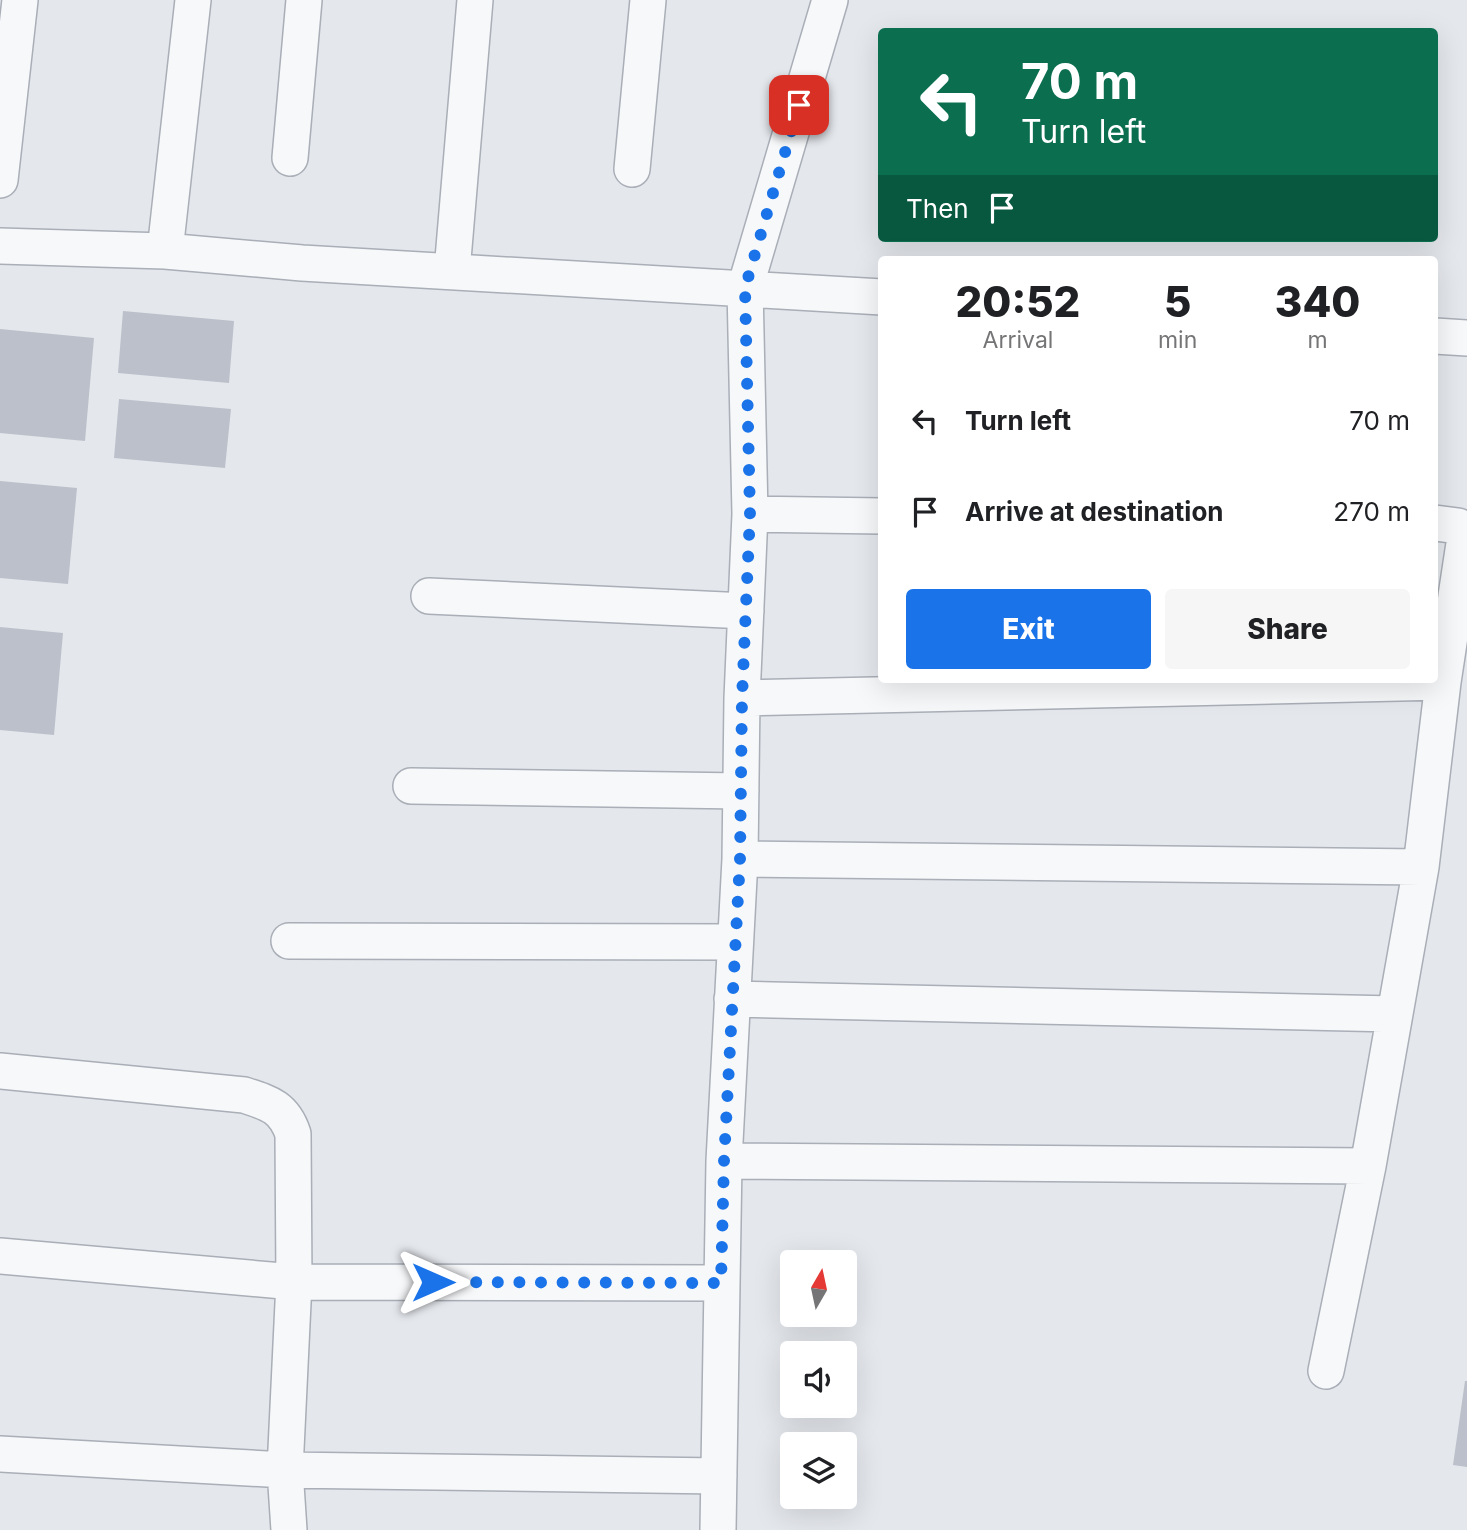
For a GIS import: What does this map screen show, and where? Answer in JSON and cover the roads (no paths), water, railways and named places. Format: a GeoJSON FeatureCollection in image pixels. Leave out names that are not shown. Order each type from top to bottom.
{"type":"FeatureCollection","features":[{"type":"Feature","properties":{"kind":"street"},"geometry":{"type":"LineString","coordinates":[[1,166],[20,0]]}},
{"type":"Feature","properties":{"kind":"street"},"geometry":{"type":"LineString","coordinates":[[165,251],[193,0]]}},
{"type":"Feature","properties":{"kind":"street"},"geometry":{"type":"LineString","coordinates":[[290,158],[304,0]]}},
{"type":"Feature","properties":{"kind":"street"},"geometry":{"type":"LineString","coordinates":[[452,271],[475,0]]}},
{"type":"Feature","properties":{"kind":"street"},"geometry":{"type":"LineString","coordinates":[[632,169],[648,0]]}},
{"type":"Feature","properties":{"kind":"street"},"geometry":{"type":"LineString","coordinates":[[718,1530],[724,1161],[740,859],[742,698],[750,514],[745,288],[830,0]]}},
{"type":"Feature","properties":{"kind":"street"},"geometry":{"type":"LineString","coordinates":[[0,246],[165,251],[878,297]]}},
{"type":"Feature","properties":{"kind":"street"},"geometry":{"type":"LineString","coordinates":[[1438,336],[1467,338]]}},
{"type":"Feature","properties":{"kind":"street"},"geometry":{"type":"LineString","coordinates":[[750,514],[878,516]]}},
{"type":"Feature","properties":{"kind":"street"},"geometry":{"type":"LineString","coordinates":[[1326,1371],[1367,1167],[1421,867],[1443,682],[1465,537],[1458,526],[1438,523]]}},
{"type":"Feature","properties":{"kind":"street"},"geometry":{"type":"LineString","coordinates":[[429,596],[746,611]]}},
{"type":"Feature","properties":{"kind":"street"},"geometry":{"type":"LineString","coordinates":[[1438,682],[1443,682]]}},
{"type":"Feature","properties":{"kind":"street"},"geometry":{"type":"LineString","coordinates":[[742,698],[1399,683]]}},
{"type":"Feature","properties":{"kind":"street"},"geometry":{"type":"LineString","coordinates":[[411,786],[741,791]]}},
{"type":"Feature","properties":{"kind":"street"},"geometry":{"type":"LineString","coordinates":[[740,859],[1421,867]]}},
{"type":"Feature","properties":{"kind":"street"},"geometry":{"type":"LineString","coordinates":[[289,941],[735,942]]}},
{"type":"Feature","properties":{"kind":"street"},"geometry":{"type":"LineString","coordinates":[[732,999],[1394,1014]]}},
{"type":"Feature","properties":{"kind":"street"},"geometry":{"type":"LineString","coordinates":[[0,1071],[244,1095],[268,1102],[288,1117],[293,1133],[294,1282],[285,1470],[289,1530]]}},
{"type":"Feature","properties":{"kind":"street"},"geometry":{"type":"LineString","coordinates":[[724,1161],[1367,1167]]}},
{"type":"Feature","properties":{"kind":"street"},"geometry":{"type":"LineString","coordinates":[[0,1256],[294,1282],[721,1283]]}},
{"type":"Feature","properties":{"kind":"street"},"geometry":{"type":"LineString","coordinates":[[0,1454],[285,1470],[719,1476]]}}]}
